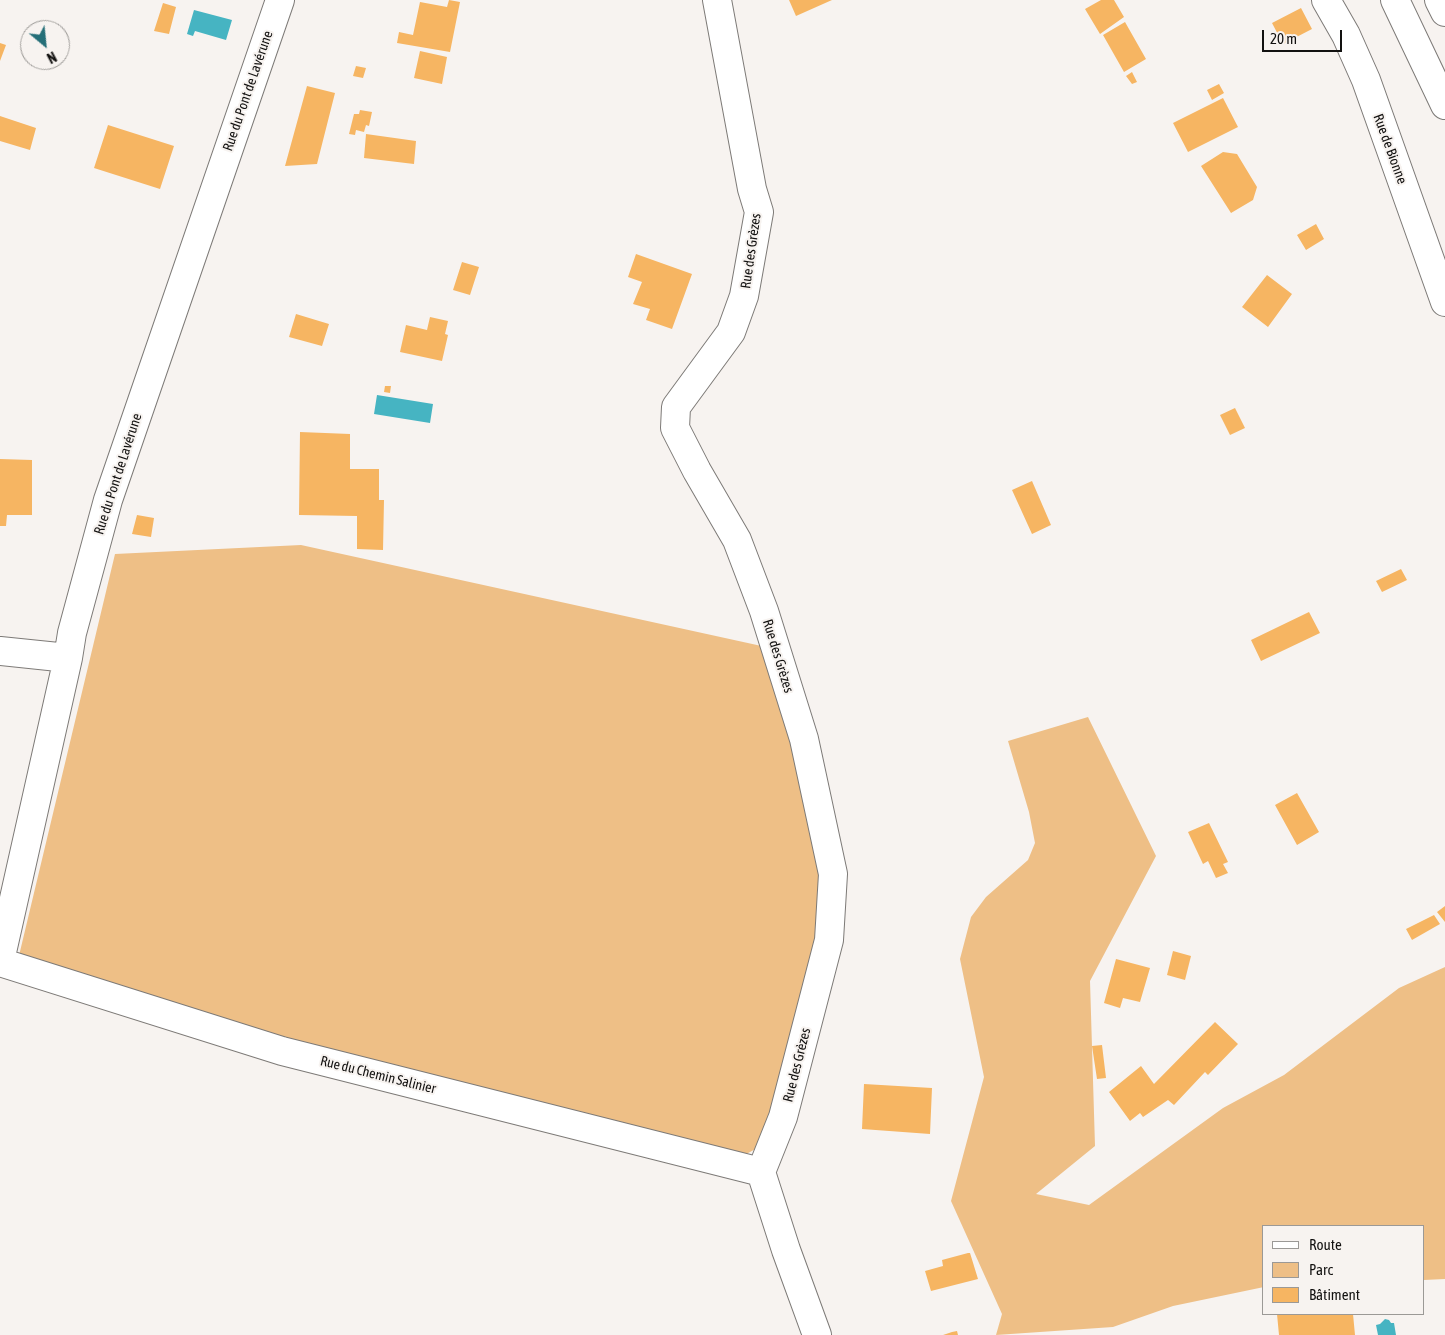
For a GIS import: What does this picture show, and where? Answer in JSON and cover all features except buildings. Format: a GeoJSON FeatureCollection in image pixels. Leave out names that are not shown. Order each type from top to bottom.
{"type":"FeatureCollection","features":[{"type":"Feature","properties":{"kind":"street","name":"Rue du Pont de Lavérune"},"geometry":{"type":"LineString","coordinates":[[0,962],[72,633],[108,500],[280,0]]}},
{"type":"Feature","properties":{"kind":"street","name":"Rue des Grèzes"},"geometry":{"type":"LineString","coordinates":[[717,0],[752,189],[758,212],[744,296],[731,332],[676,407],[675,428],[693,464],[737,540],[764,611],[804,739],[833,874],[829,940],[783,1117],[761,1172]]}},
{"type":"Feature","properties":{"kind":"street","name":"Rue de Bionne"},"geometry":{"type":"LineString","coordinates":[[1326,0],[1346,35],[1366,80],[1445,302]]}},
{"type":"Feature","properties":{"kind":"street"},"geometry":{"type":"LineString","coordinates":[[1395,0],[1445,105]]}},
{"type":"Feature","properties":{"kind":"street"},"geometry":{"type":"LineString","coordinates":[[1439,0],[1445,12]]}},
{"type":"Feature","properties":{"kind":"street"},"geometry":{"type":"LineString","coordinates":[[0,651],[68,658]]}},
{"type":"Feature","properties":{"kind":"street","name":"Rue du Chemin Salinier"},"geometry":{"type":"LineString","coordinates":[[0,962],[282,1051],[761,1172]]}},
{"type":"Feature","properties":{"kind":"street"},"geometry":{"type":"LineString","coordinates":[[761,1172],[786,1250],[817,1335]]}},
{"type":"Feature","properties":{"kind":"green space"},"geometry":{"type":"Polygon","coordinates":[[[301,545],[766,647],[825,874],[821,928],[771,1134],[759,1147],[741,1157],[355,1066],[17,964],[115,554],[301,545]]]}},
{"type":"Feature","properties":{"kind":"green space"},"geometry":{"type":"Polygon","coordinates":[[[1088,717],[1156,856],[1090,981],[1095,1146],[1036,1194],[1089,1205],[1223,1108],[1284,1075],[1399,988],[1445,967],[1445,1279],[1425,1280],[1425,1225],[1262,1225],[1262,1287],[1173,1306],[1113,1327],[996,1335],[1002,1314],[951,1201],[984,1077],[960,959],[971,917],[986,897],[1028,860],[1035,843],[1029,812],[1008,741],[1088,717]]]}},
{"type":"Feature","properties":{"kind":"water"},"geometry":{"type":"Polygon","coordinates":[[[194,10],[232,20],[226,40],[195,31],[193,36],[187,34],[194,10]]]}},
{"type":"Feature","properties":{"kind":"water"},"geometry":{"type":"Polygon","coordinates":[[[377,395],[433,404],[430,423],[374,414],[377,395]]]}},
{"type":"Feature","properties":{"kind":"water"},"geometry":{"type":"Polygon","coordinates":[[[1385,1319],[1394,1323],[1396,1335],[1378,1335],[1376,1325],[1385,1319]]]}}]}
